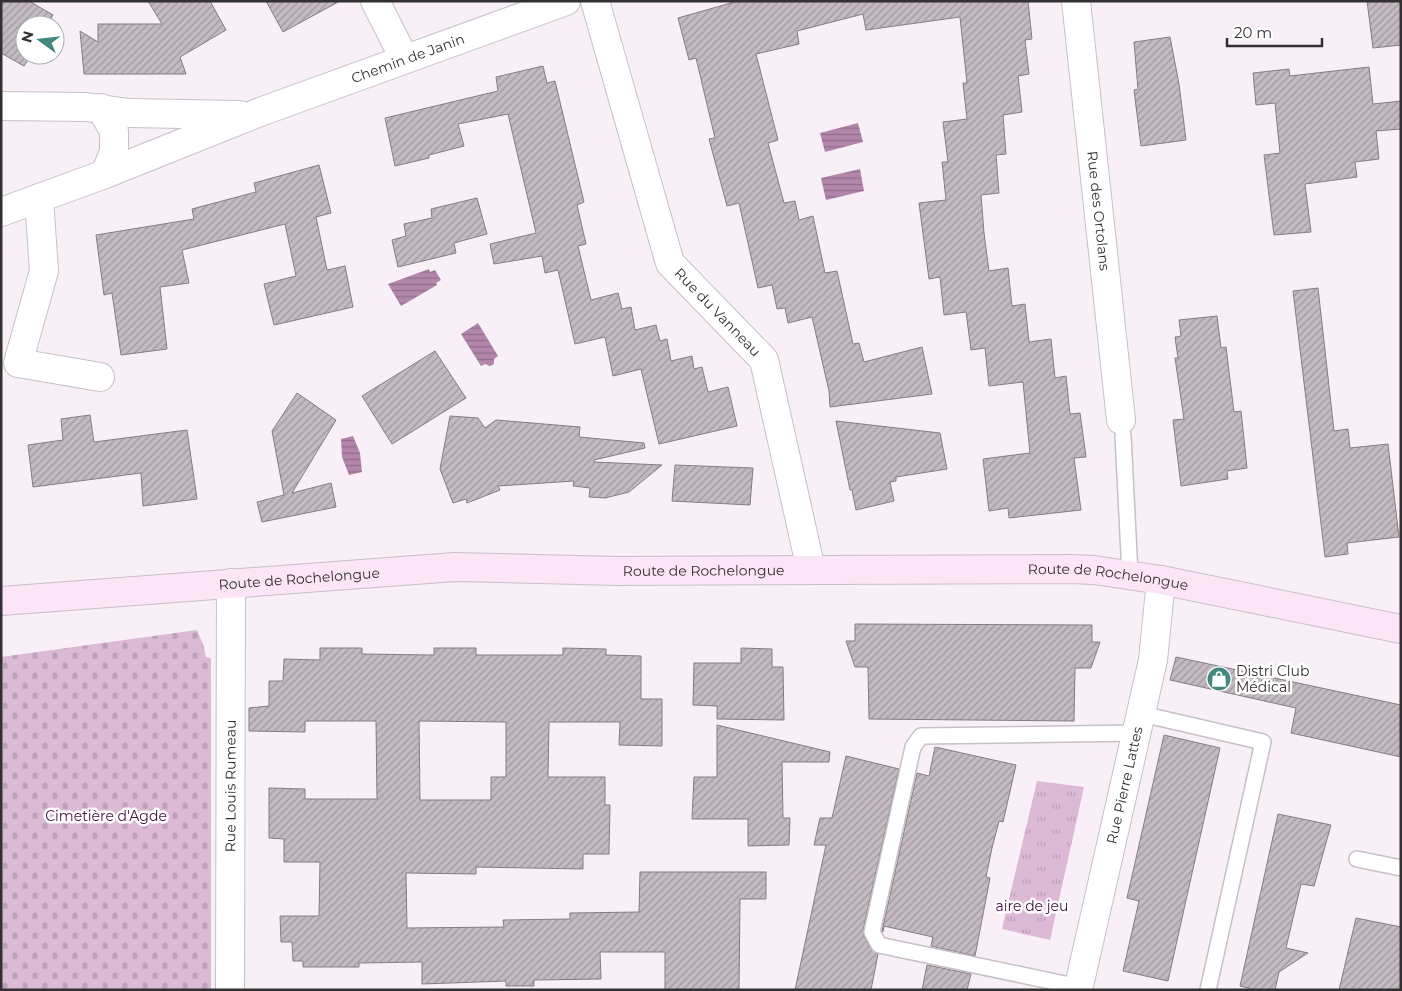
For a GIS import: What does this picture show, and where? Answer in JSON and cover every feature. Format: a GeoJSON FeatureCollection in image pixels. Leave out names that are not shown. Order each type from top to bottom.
{"type":"FeatureCollection","features":[{"type":"Feature","properties":{"kind":"main road","name":"Route de Rochelongue"},"geometry":{"type":"LineString","coordinates":[[1,601],[455,567],[618,571],[1094,570],[1161,580],[1401,629]]}},
{"type":"Feature","properties":{"kind":"street"},"geometry":{"type":"LineString","coordinates":[[375,1],[404,58]]}},
{"type":"Feature","properties":{"kind":"street","name":"Chemin de Janin"},"geometry":{"type":"LineString","coordinates":[[1,212],[105,174],[250,116],[404,58],[566,1]]}},
{"type":"Feature","properties":{"kind":"street","name":"Rue du Vanneau"},"geometry":{"type":"LineString","coordinates":[[595,1],[670,263],[764,360],[808,556],[809,570]]}},
{"type":"Feature","properties":{"kind":"street","name":"Rue des Ortolans"},"geometry":{"type":"LineString","coordinates":[[1076,1],[1122,427]]}},
{"type":"Feature","properties":{"kind":"street","name":"Chemin de Janin"},"geometry":{"type":"LineString","coordinates":[[1,106],[102,108],[129,113],[250,116]]}},
{"type":"Feature","properties":{"kind":"street"},"geometry":{"type":"LineString","coordinates":[[102,108],[114,131],[114,152],[105,174]]}},
{"type":"Feature","properties":{"kind":"street"},"geometry":{"type":"LineString","coordinates":[[39,198],[44,270],[18,363],[100,377]]}},
{"type":"Feature","properties":{"kind":"street","name":"Rue Pierre Lattes"},"geometry":{"type":"LineString","coordinates":[[1083,989],[1154,660],[1161,580]]}},
{"type":"Feature","properties":{"kind":"street","name":"Rue Louis Rumeau"},"geometry":{"type":"LineString","coordinates":[[230,990],[231,583]]}},
{"type":"Feature","properties":{"kind":"lane"},"geometry":{"type":"LineString","coordinates":[[1122,427],[1130,575]]}},
{"type":"Feature","properties":{"kind":"lane"},"geometry":{"type":"LineString","coordinates":[[1083,989],[878,945],[872,932],[912,747],[921,736],[1139,724],[1263,742],[1208,990]]}},
{"type":"Feature","properties":{"kind":"lane"},"geometry":{"type":"LineString","coordinates":[[1357,859],[1401,868]]}},
{"type":"Feature","properties":{"kind":"green space","name":"Cimetière d'Agde"},"geometry":{"type":"Polygon","coordinates":[[[197,630],[206,657],[211,658],[211,990],[1,990],[1,657],[197,630]]]}},
{"type":"Feature","properties":{"kind":"green space","name":"aire de jeu"},"geometry":{"type":"Polygon","coordinates":[[[1037,781],[1084,787],[1050,940],[1002,929],[1037,781]]]}},
{"type":"Feature","properties":{"kind":"shaded area"},"geometry":{"type":"Polygon","coordinates":[[[858,123],[863,142],[825,152],[820,133],[858,123]]]}},
{"type":"Feature","properties":{"kind":"shaded area"},"geometry":{"type":"Polygon","coordinates":[[[860,169],[864,191],[826,200],[821,178],[860,169]]]}},
{"type":"Feature","properties":{"kind":"shaded area"},"geometry":{"type":"Polygon","coordinates":[[[429,269],[430,272],[435,270],[441,280],[436,283],[437,285],[401,306],[388,284],[429,269]]]}},
{"type":"Feature","properties":{"kind":"shaded area"},"geometry":{"type":"Polygon","coordinates":[[[478,323],[498,356],[494,359],[494,364],[490,366],[485,364],[481,366],[461,334],[478,323]]]}},
{"type":"Feature","properties":{"kind":"shaded area"},"geometry":{"type":"Polygon","coordinates":[[[353,436],[360,453],[362,472],[349,475],[342,457],[341,439],[353,436]]]}},
{"type":"Feature","properties":{"kind":"building"},"geometry":{"type":"Polygon","coordinates":[[[1,1],[29,1],[53,15],[15,15],[15,61],[1,53],[1,1]]]}},
{"type":"Feature","properties":{"kind":"building"},"geometry":{"type":"Polygon","coordinates":[[[148,1],[210,1],[226,30],[180,57],[186,74],[84,74],[80,31],[98,42],[98,24],[162,24],[148,1]]]}},
{"type":"Feature","properties":{"kind":"building"},"geometry":{"type":"Polygon","coordinates":[[[266,1],[340,1],[283,32],[266,1]]]}},
{"type":"Feature","properties":{"kind":"building"},"geometry":{"type":"Polygon","coordinates":[[[738,1],[1028,1],[1032,39],[1025,40],[1029,74],[1018,76],[1022,112],[1003,115],[1006,154],[996,155],[999,193],[981,195],[984,233],[989,271],[1008,268],[1012,306],[1025,304],[1029,342],[1051,339],[1055,378],[1066,376],[1070,414],[1080,413],[1086,457],[1074,458],[1081,510],[1009,518],[1008,508],[989,511],[983,459],[1030,453],[1023,382],[989,386],[985,348],[971,350],[966,312],[944,315],[940,277],[929,279],[919,203],[946,200],[942,162],[948,162],[943,122],[967,119],[963,83],[967,83],[960,17],[866,30],[863,14],[797,31],[799,44],[756,54],[778,140],[768,143],[784,203],[795,201],[799,220],[813,216],[825,273],[837,271],[853,344],[859,343],[864,362],[922,347],[932,394],[830,407],[829,391],[812,317],[788,323],[785,308],[777,309],[772,285],[758,288],[739,203],[727,206],[709,139],[715,138],[696,58],[689,60],[678,18],[738,1]]]}},
{"type":"Feature","properties":{"kind":"building"},"geometry":{"type":"Polygon","coordinates":[[[1367,1],[1401,1],[1401,45],[1373,48],[1367,1]]]}},
{"type":"Feature","properties":{"kind":"building"},"geometry":{"type":"Polygon","coordinates":[[[1170,37],[1179,84],[1186,140],[1141,146],[1134,90],[1138,89],[1134,42],[1170,37]]]}},
{"type":"Feature","properties":{"kind":"building"},"geometry":{"type":"Polygon","coordinates":[[[543,66],[547,83],[555,81],[584,202],[577,205],[586,244],[578,246],[591,300],[618,293],[622,309],[631,307],[635,330],[656,325],[660,341],[667,339],[671,361],[692,356],[694,369],[702,367],[708,392],[728,387],[737,426],[659,444],[641,369],[613,376],[605,337],[575,344],[558,270],[545,273],[542,256],[494,264],[490,244],[536,233],[508,114],[458,124],[464,146],[429,155],[429,158],[395,166],[385,118],[498,91],[496,77],[543,66]]]}},
{"type":"Feature","properties":{"kind":"building"},"geometry":{"type":"Polygon","coordinates":[[[1369,67],[1373,104],[1401,101],[1401,129],[1376,131],[1379,159],[1355,162],[1357,177],[1305,184],[1311,232],[1274,235],[1264,155],[1280,153],[1275,103],[1256,105],[1253,73],[1289,69],[1290,76],[1369,67]]]}},
{"type":"Feature","properties":{"kind":"building"},"geometry":{"type":"Polygon","coordinates":[[[319,165],[331,213],[316,217],[327,270],[345,266],[353,307],[274,325],[264,284],[296,276],[285,224],[182,250],[189,283],[160,287],[167,349],[121,355],[112,293],[104,295],[96,235],[194,219],[192,209],[256,192],[254,183],[319,165]]]}},
{"type":"Feature","properties":{"kind":"building"},"geometry":{"type":"Polygon","coordinates":[[[477,198],[487,234],[454,243],[456,253],[398,267],[392,240],[406,236],[404,224],[432,218],[431,209],[477,198]]]}},
{"type":"Feature","properties":{"kind":"building"},"geometry":{"type":"Polygon","coordinates":[[[1318,288],[1334,431],[1348,429],[1350,448],[1388,444],[1399,537],[1347,543],[1348,554],[1325,557],[1293,291],[1318,288]]]}},
{"type":"Feature","properties":{"kind":"building"},"geometry":{"type":"Polygon","coordinates":[[[1217,316],[1221,348],[1226,347],[1234,412],[1241,411],[1247,468],[1227,471],[1228,479],[1181,486],[1173,420],[1184,419],[1175,358],[1178,358],[1175,337],[1181,336],[1179,320],[1217,316]]]}},
{"type":"Feature","properties":{"kind":"building"},"geometry":{"type":"Polygon","coordinates":[[[435,351],[466,398],[392,444],[362,396],[435,351]]]}},
{"type":"Feature","properties":{"kind":"building"},"geometry":{"type":"Polygon","coordinates":[[[297,393],[336,420],[292,493],[331,483],[336,507],[262,522],[257,502],[284,495],[272,431],[297,393]]]}},
{"type":"Feature","properties":{"kind":"building"},"geometry":{"type":"Polygon","coordinates":[[[90,415],[94,442],[187,430],[197,499],[143,506],[141,473],[33,487],[28,445],[63,440],[61,419],[90,415]]]}},
{"type":"Feature","properties":{"kind":"building"},"geometry":{"type":"Polygon","coordinates":[[[450,416],[478,418],[485,428],[496,420],[580,427],[579,437],[644,443],[645,448],[594,460],[594,462],[662,465],[629,492],[605,498],[589,497],[590,488],[573,486],[574,481],[498,486],[500,490],[467,503],[466,499],[453,503],[440,469],[450,416]]]}},
{"type":"Feature","properties":{"kind":"building"},"geometry":{"type":"Polygon","coordinates":[[[836,421],[940,433],[947,469],[896,477],[896,481],[890,482],[894,501],[856,510],[836,421]]]}},
{"type":"Feature","properties":{"kind":"building"},"geometry":{"type":"Polygon","coordinates":[[[675,465],[753,468],[750,505],[672,501],[675,465]]]}},
{"type":"Feature","properties":{"kind":"building"},"geometry":{"type":"Polygon","coordinates":[[[855,624],[1092,625],[1092,642],[1100,642],[1091,668],[1075,668],[1074,721],[869,719],[868,667],[855,667],[846,641],[855,641],[855,624]]]}},
{"type":"Feature","properties":{"kind":"building"},"geometry":{"type":"Polygon","coordinates":[[[320,648],[362,648],[362,654],[434,655],[434,648],[476,648],[476,655],[563,655],[563,648],[606,649],[606,655],[641,656],[641,699],[662,699],[662,746],[619,745],[620,722],[549,722],[548,777],[605,777],[605,805],[610,805],[609,854],[583,854],[583,869],[476,867],[476,874],[406,873],[407,928],[504,927],[503,920],[570,919],[570,913],[639,912],[640,872],[766,872],[766,899],[740,899],[739,990],[665,990],[665,952],[600,952],[601,979],[534,980],[534,986],[506,986],[506,981],[422,984],[422,962],[359,963],[359,967],[303,967],[303,961],[293,961],[292,942],[281,942],[280,916],[319,916],[320,862],[284,862],[284,839],[269,838],[269,788],[305,789],[305,799],[377,799],[376,721],[305,721],[305,732],[249,731],[249,708],[269,706],[269,681],[283,681],[284,659],[320,660],[320,648]],[[419,721],[420,800],[491,800],[491,777],[506,777],[506,722],[419,721]]]}},
{"type":"Feature","properties":{"kind":"building"},"geometry":{"type":"Polygon","coordinates":[[[741,648],[772,649],[772,667],[783,667],[784,720],[717,719],[717,706],[693,705],[694,663],[741,663],[741,648]]]}},
{"type":"Feature","properties":{"kind":"building"},"geometry":{"type":"Polygon","coordinates":[[[1176,657],[1401,705],[1401,757],[1291,733],[1296,708],[1170,680],[1176,657]]]}},
{"type":"Feature","properties":{"kind":"building"},"geometry":{"type":"Polygon","coordinates":[[[717,725],[830,752],[829,762],[782,762],[783,818],[790,818],[789,845],[748,846],[748,819],[692,819],[694,777],[717,777],[717,725]]]}},
{"type":"Feature","properties":{"kind":"building"},"geometry":{"type":"Polygon","coordinates":[[[1164,735],[1220,748],[1168,981],[1123,971],[1139,901],[1127,898],[1164,735]]]}},
{"type":"Feature","properties":{"kind":"building"},"geometry":{"type":"Polygon","coordinates":[[[935,747],[1016,765],[1003,822],[999,821],[992,848],[986,877],[990,878],[975,956],[931,946],[933,937],[884,926],[882,931],[917,773],[929,776],[935,747]]]}},
{"type":"Feature","properties":{"kind":"building"},"geometry":{"type":"Polygon","coordinates":[[[846,756],[899,769],[863,930],[871,949],[878,954],[871,990],[795,990],[826,845],[814,845],[820,818],[832,818],[846,756]]]}},
{"type":"Feature","properties":{"kind":"building"},"geometry":{"type":"Polygon","coordinates":[[[1278,814],[1331,825],[1314,886],[1301,884],[1286,948],[1308,953],[1279,972],[1275,990],[1256,990],[1240,986],[1278,814]]]}},
{"type":"Feature","properties":{"kind":"building"},"geometry":{"type":"Polygon","coordinates":[[[1356,918],[1401,927],[1401,990],[1339,990],[1356,918]]]}},
{"type":"Feature","properties":{"kind":"building"},"geometry":{"type":"Polygon","coordinates":[[[927,965],[971,974],[967,990],[922,990],[927,965]]]}},
{"type":"Feature","properties":{"kind":"place","name":"Distri Club Médical"},"geometry":{"type":"Point","coordinates":[1219,679]}}]}
